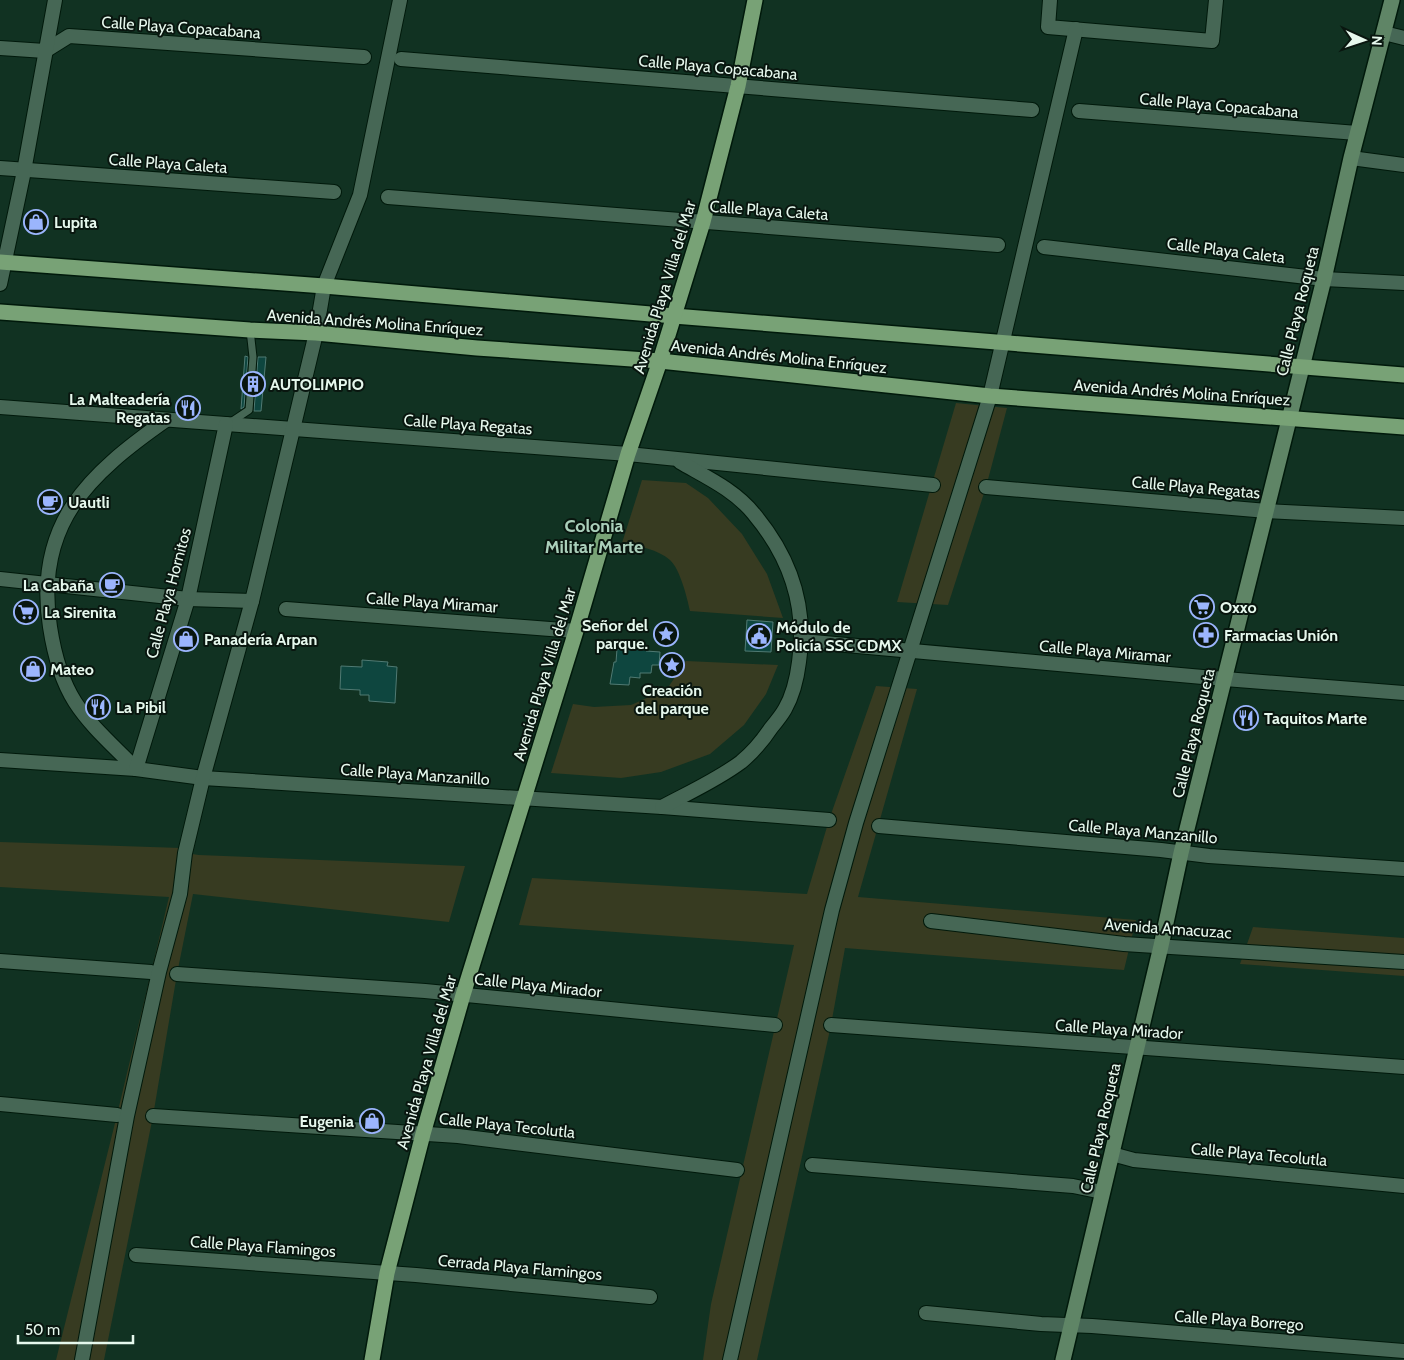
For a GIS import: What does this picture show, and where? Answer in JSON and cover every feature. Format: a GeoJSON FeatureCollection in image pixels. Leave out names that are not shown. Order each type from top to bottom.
{"type":"FeatureCollection","features":[{"type":"Feature","properties":{"kind":"main road","name":"Avenida Playa Villa del Mar"},"geometry":{"type":"LineString","coordinates":[[372,1360],[387,1273],[423,1134],[463,995],[525,799],[628,454],[704,222],[738,86],[755,0]]}},
{"type":"Feature","properties":{"kind":"main road","name":"Avenida Andrés Molina Enríquez"},"geometry":{"type":"LineString","coordinates":[[2,262],[324,286],[1404,374]]}},
{"type":"Feature","properties":{"kind":"main road","name":"Avenida Andrés Molina Enríquez"},"geometry":{"type":"LineString","coordinates":[[0,312],[316,333],[477,348],[660,361],[990,396],[1404,427]]}},
{"type":"Feature","properties":{"kind":"street"},"geometry":{"type":"LineString","coordinates":[[0,284],[2,262],[24,171],[54,0]]}},
{"type":"Feature","properties":{"kind":"street"},"geometry":{"type":"LineString","coordinates":[[82,1360],[130,1106],[159,972],[180,894],[186,853],[203,778],[252,600],[316,333],[324,286],[360,196],[400,0]]}},
{"type":"Feature","properties":{"kind":"street"},"geometry":{"type":"LineString","coordinates":[[1050,0],[1048,27],[1212,40],[1216,0]]}},
{"type":"Feature","properties":{"kind":"street","name":"Calle Playa Roqueta"},"geometry":{"type":"LineString","coordinates":[[1063,1360],[1161,946],[1181,853],[1324,279],[1357,133],[1392,0]]}},
{"type":"Feature","properties":{"kind":"street"},"geometry":{"type":"LineString","coordinates":[[730,1360],[832,910],[856,823],[990,396],[1076,29]]}},
{"type":"Feature","properties":{"kind":"street"},"geometry":{"type":"LineString","coordinates":[[1384,33],[1404,38]]}},
{"type":"Feature","properties":{"kind":"street","name":"Calle Playa Copacabana"},"geometry":{"type":"LineString","coordinates":[[45,51],[69,36],[364,57]]}},
{"type":"Feature","properties":{"kind":"street"},"geometry":{"type":"LineString","coordinates":[[0,48],[45,51]]}},
{"type":"Feature","properties":{"kind":"street","name":"Calle Playa Copacabana"},"geometry":{"type":"LineString","coordinates":[[401,59],[1032,110]]}},
{"type":"Feature","properties":{"kind":"street","name":"Calle Playa Copacabana"},"geometry":{"type":"LineString","coordinates":[[1078,110],[1357,133]]}},
{"type":"Feature","properties":{"kind":"street"},"geometry":{"type":"LineString","coordinates":[[1351,158],[1404,166]]}},
{"type":"Feature","properties":{"kind":"street","name":"Calle Playa Caleta"},"geometry":{"type":"LineString","coordinates":[[0,168],[334,192]]}},
{"type":"Feature","properties":{"kind":"street","name":"Calle Playa Caleta"},"geometry":{"type":"LineString","coordinates":[[388,197],[998,245]]}},
{"type":"Feature","properties":{"kind":"street","name":"Calle Playa Caleta"},"geometry":{"type":"LineString","coordinates":[[1044,246],[1324,279],[1404,283]]}},
{"type":"Feature","properties":{"kind":"street","name":"Calle Playa Regatas"},"geometry":{"type":"LineString","coordinates":[[0,407],[628,454],[933,485]]}},
{"type":"Feature","properties":{"kind":"street"},"geometry":{"type":"LineString","coordinates":[[136,769],[75,702],[62,677],[53,648],[48,618],[46,583],[49,562],[59,532],[75,502],[96,476],[130,446],[166,420]]}},
{"type":"Feature","properties":{"kind":"street","name":"Calle Playa Hornitos"},"geometry":{"type":"LineString","coordinates":[[136,769],[188,599],[226,424]]}},
{"type":"Feature","properties":{"kind":"street"},"geometry":{"type":"LineString","coordinates":[[662,807],[712,781],[742,761],[765,737],[785,708],[797,679],[802,641],[800,608],[789,572],[769,535],[754,513],[728,489],[675,460]]}},
{"type":"Feature","properties":{"kind":"street","name":"Calle Playa Regatas"},"geometry":{"type":"LineString","coordinates":[[986,487],[1267,511],[1404,518]]}},
{"type":"Feature","properties":{"kind":"street"},"geometry":{"type":"LineString","coordinates":[[0,580],[46,583],[188,599],[252,600]]}},
{"type":"Feature","properties":{"kind":"street","name":"Calle Playa Miramar"},"geometry":{"type":"LineString","coordinates":[[286,609],[576,631]]}},
{"type":"Feature","properties":{"kind":"street","name":"Calle Playa Miramar"},"geometry":{"type":"LineString","coordinates":[[802,641],[1404,693]]}},
{"type":"Feature","properties":{"kind":"street","name":"Calle Playa Manzanillo"},"geometry":{"type":"LineString","coordinates":[[0,760],[136,769],[203,778],[662,807],[828,820]]}},
{"type":"Feature","properties":{"kind":"street","name":"Calle Playa Manzanillo"},"geometry":{"type":"LineString","coordinates":[[879,826],[1181,853],[1404,869]]}},
{"type":"Feature","properties":{"kind":"street","name":"Avenida Amacuzac"},"geometry":{"type":"LineString","coordinates":[[931,921],[1124,944],[1404,962]]}},
{"type":"Feature","properties":{"kind":"street"},"geometry":{"type":"LineString","coordinates":[[0,961],[151,972]]}},
{"type":"Feature","properties":{"kind":"street","name":"Calle Playa Mirador"},"geometry":{"type":"LineString","coordinates":[[177,974],[463,995],[775,1025]]}},
{"type":"Feature","properties":{"kind":"street","name":"Calle Playa Mirador"},"geometry":{"type":"LineString","coordinates":[[831,1025],[1404,1067]]}},
{"type":"Feature","properties":{"kind":"street"},"geometry":{"type":"LineString","coordinates":[[0,1104],[117,1115]]}},
{"type":"Feature","properties":{"kind":"street","name":"Calle Playa Tecolutla"},"geometry":{"type":"LineString","coordinates":[[153,1116],[458,1136],[737,1170]]}},
{"type":"Feature","properties":{"kind":"street","name":"Calle Playa Tecolutla"},"geometry":{"type":"LineString","coordinates":[[1112,1154],[1134,1160],[1404,1186]]}},
{"type":"Feature","properties":{"kind":"street"},"geometry":{"type":"LineString","coordinates":[[812,1165],[1073,1186],[1102,1192]]}},
{"type":"Feature","properties":{"kind":"street","name":"Calle Playa Flamingos"},"geometry":{"type":"LineString","coordinates":[[136,1255],[387,1273]]}},
{"type":"Feature","properties":{"kind":"street","name":"Cerrada Playa Flamingos"},"geometry":{"type":"LineString","coordinates":[[387,1273],[650,1297]]}},
{"type":"Feature","properties":{"kind":"street","name":"Calle Playa Borrego"},"geometry":{"type":"LineString","coordinates":[[926,1314],[1404,1350]]}},
{"type":"Feature","properties":{"kind":"lane"},"geometry":{"type":"LineString","coordinates":[[226,424],[249,410],[253,357],[250,330]]}},
{"type":"Feature","properties":{"kind":"green space"},"geometry":{"type":"Polygon","coordinates":[[[956,403],[1007,408],[986,487],[948,605],[897,602],[956,403]]]}},
{"type":"Feature","properties":{"kind":"green space"},"geometry":{"type":"Polygon","coordinates":[[[642,480],[686,483],[708,498],[742,534],[767,574],[783,618],[690,611],[680,576],[670,560],[653,551],[622,543],[642,480]]]}},
{"type":"Feature","properties":{"kind":"green space"},"geometry":{"type":"Polygon","coordinates":[[[686,661],[778,665],[766,694],[744,725],[710,754],[661,772],[621,778],[551,773],[573,704],[594,707],[631,705],[667,689],[686,661]]]}},
{"type":"Feature","properties":{"kind":"green space"},"geometry":{"type":"Polygon","coordinates":[[[876,686],[917,689],[858,897],[1136,920],[1124,970],[845,948],[831,1025],[757,1360],[703,1360],[711,1304],[794,945],[519,925],[532,878],[807,894],[829,820],[876,686]]]}},
{"type":"Feature","properties":{"kind":"green space"},"geometry":{"type":"Polygon","coordinates":[[[0,842],[181,848],[185,853],[199,855],[465,866],[449,922],[193,894],[177,974],[153,1116],[104,1360],[56,1360],[169,897],[0,887],[0,842]]]}},
{"type":"Feature","properties":{"kind":"green space"},"geometry":{"type":"Polygon","coordinates":[[[1253,927],[1404,938],[1404,976],[1240,964],[1253,927]]]}},
{"type":"Feature","properties":{"kind":"building"},"geometry":{"type":"Polygon","coordinates":[[[245,356],[248,357],[244,407],[241,409],[245,356]]]}},
{"type":"Feature","properties":{"kind":"building"},"geometry":{"type":"Polygon","coordinates":[[[258,357],[266,357],[261,411],[254,411],[258,357]]]}},
{"type":"Feature","properties":{"kind":"building","name":"Módulo de Policía SSC CDMX"},"geometry":{"type":"Polygon","coordinates":[[[747,620],[773,622],[771,652],[745,651],[747,620]]]}},
{"type":"Feature","properties":{"kind":"building"},"geometry":{"type":"Polygon","coordinates":[[[630,644],[646,645],[646,651],[660,652],[659,665],[652,665],[651,673],[640,673],[640,678],[630,677],[629,685],[610,684],[614,662],[616,662],[617,649],[630,650],[630,644]]]}},
{"type":"Feature","properties":{"kind":"building"},"geometry":{"type":"Polygon","coordinates":[[[362,660],[388,662],[387,666],[397,667],[395,703],[369,701],[369,695],[360,695],[360,690],[340,689],[341,666],[362,667],[362,660]]]}},
{"type":"Feature","properties":{"kind":"place","name":"Lupita"},"geometry":{"type":"Point","coordinates":[36,222]}},
{"type":"Feature","properties":{"kind":"place","name":"AUTOLIMPIO"},"geometry":{"type":"Point","coordinates":[253,384]}},
{"type":"Feature","properties":{"kind":"place","name":"La Malteadería Regatas"},"geometry":{"type":"Point","coordinates":[188,408]}},
{"type":"Feature","properties":{"kind":"place","name":"Uautli"},"geometry":{"type":"Point","coordinates":[50,502]}},
{"type":"Feature","properties":{"kind":"place","name":"La Cabaña"},"geometry":{"type":"Point","coordinates":[112,585]}},
{"type":"Feature","properties":{"kind":"place","name":"Oxxo"},"geometry":{"type":"Point","coordinates":[1202,607]}},
{"type":"Feature","properties":{"kind":"place","name":"La Sirenita"},"geometry":{"type":"Point","coordinates":[26,612]}},
{"type":"Feature","properties":{"kind":"place","name":"Señor del parque."},"geometry":{"type":"Point","coordinates":[666,634]}},
{"type":"Feature","properties":{"kind":"place","name":"Farmacias Unión"},"geometry":{"type":"Point","coordinates":[1206,635]}},
{"type":"Feature","properties":{"kind":"place","name":"Módulo de Policía SSC CDMX"},"geometry":{"type":"Point","coordinates":[759,636]}},
{"type":"Feature","properties":{"kind":"place","name":"Panadería Arpan"},"geometry":{"type":"Point","coordinates":[186,639]}},
{"type":"Feature","properties":{"kind":"place","name":"Creación del parque"},"geometry":{"type":"Point","coordinates":[672,665]}},
{"type":"Feature","properties":{"kind":"place","name":"Mateo"},"geometry":{"type":"Point","coordinates":[33,669]}},
{"type":"Feature","properties":{"kind":"place","name":"La Pibil"},"geometry":{"type":"Point","coordinates":[98,707]}},
{"type":"Feature","properties":{"kind":"place","name":"Taquitos Marte"},"geometry":{"type":"Point","coordinates":[1246,718]}},
{"type":"Feature","properties":{"kind":"place","name":"Eugenia"},"geometry":{"type":"Point","coordinates":[372,1121]}},
{"type":"Feature","properties":{"kind":"district","name":"Colonia Militar Marte"},"geometry":{"type":"Point","coordinates":[594,536]}}]}
